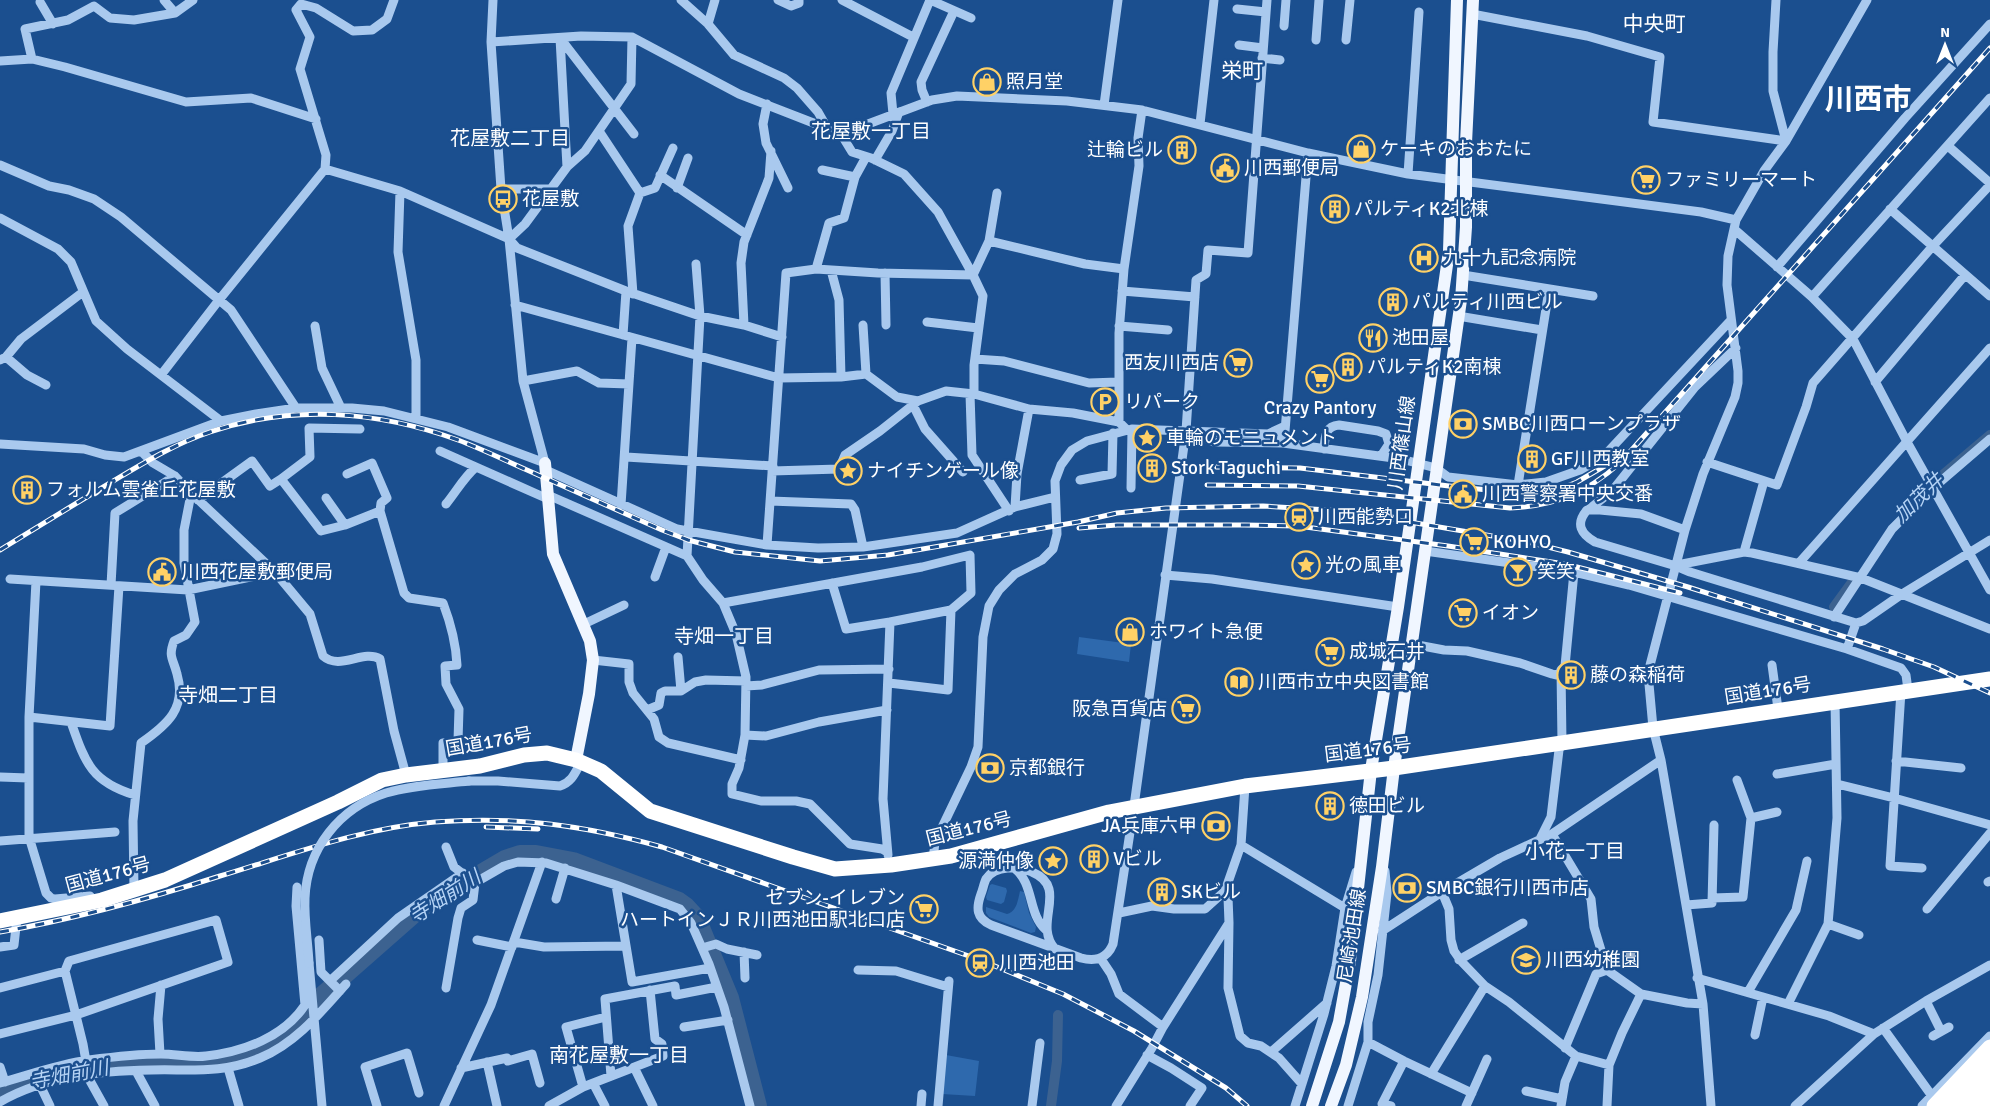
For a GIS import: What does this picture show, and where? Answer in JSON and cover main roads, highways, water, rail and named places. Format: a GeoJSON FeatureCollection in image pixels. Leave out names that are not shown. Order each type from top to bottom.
{"type":"FeatureCollection","features":[{"type":"Feature","properties":{"kind":"highway","name":"国道176号"},"geometry":{"type":"LineString","coordinates":[[0,921],[102,900],[165,880],[338,802],[382,780],[406,775],[480,766],[524,755],[547,752],[579,761],[601,771],[650,811],[835,869],[889,859],[933,860],[972,852],[1069,822],[1134,806],[1245,786],[1394,768],[1990,678]]}},
{"type":"Feature","properties":{"kind":"highway"},"geometry":{"type":"LineString","coordinates":[[1933,1101],[1990,1047]]}},
{"type":"Feature","properties":{"kind":"highway"},"geometry":{"type":"LineString","coordinates":[[1948,1106],[1990,1063]]}},
{"type":"Feature","properties":{"kind":"highway"},"geometry":{"type":"LineString","coordinates":[[1966,1106],[1990,1081]]}},
{"type":"Feature","properties":{"kind":"highway"},"geometry":{"type":"LineString","coordinates":[[1982,1106],[1990,1098]]}},
{"type":"Feature","properties":{"kind":"main road","name":"川西篠山線"},"geometry":{"type":"LineString","coordinates":[[1371,770],[1398,607],[1449,251],[1457,0]]}},
{"type":"Feature","properties":{"kind":"main road","name":"川西篠山線"},"geometry":{"type":"LineString","coordinates":[[1394,768],[1463,275],[1472,0]]}},
{"type":"Feature","properties":{"kind":"main road"},"geometry":{"type":"LineString","coordinates":[[545,467],[552,554],[584,624],[590,641],[593,660],[579,761]]}},
{"type":"Feature","properties":{"kind":"main road","name":"尼崎池田線"},"geometry":{"type":"LineString","coordinates":[[1331,1106],[1346,1065],[1362,997],[1384,853],[1394,768]]}},
{"type":"Feature","properties":{"kind":"main road","name":"尼崎池田線"},"geometry":{"type":"LineString","coordinates":[[1312,1106],[1339,1022],[1350,961],[1371,770]]}},
{"type":"Feature","properties":{"kind":"waterway","name":"加茂井"},"geometry":{"type":"LineString","coordinates":[[1926,489],[1990,435]]}},
{"type":"Feature","properties":{"kind":"waterway","name":"加茂井"},"geometry":{"type":"LineString","coordinates":[[1834,607],[1853,581]]}},
{"type":"Feature","properties":{"kind":"waterway","name":"寺畑前川"},"geometry":{"type":"LineString","coordinates":[[0,1092],[19,1084],[92,1066],[226,1061],[242,1058],[263,1049],[290,1029],[320,997],[420,909],[505,859],[520,854],[536,854],[573,861],[679,901],[697,918],[730,998],[758,1106]]}},
{"type":"Feature","properties":{"kind":"waterway"},"geometry":{"type":"LineString","coordinates":[[1051,1106],[1057,1061],[1058,1015]]}},
{"type":"Feature","properties":{"kind":"railway"},"geometry":{"type":"LineString","coordinates":[[1207,485],[1298,486],[1510,508],[1527,507],[1556,501],[1582,490],[1620,463],[1990,48]]}},
{"type":"Feature","properties":{"kind":"railway"},"geometry":{"type":"LineString","coordinates":[[0,550],[146,462],[171,448],[210,432],[272,417],[303,415],[366,417],[428,430],[458,440],[662,530],[688,540],[735,552],[820,561],[888,555],[1078,522],[1117,513],[1166,508],[1263,506],[1345,511],[1528,542],[1688,587],[1883,649],[1934,667],[1990,693]]}},
{"type":"Feature","properties":{"kind":"railway"},"geometry":{"type":"LineString","coordinates":[[1216,467],[1300,468],[1449,486],[1517,493],[1541,493],[1577,482],[1615,460]]}},
{"type":"Feature","properties":{"kind":"railway"},"geometry":{"type":"LineString","coordinates":[[1079,528],[1117,525],[1298,526],[1565,564],[1680,593]]}},
{"type":"Feature","properties":{"kind":"railway"},"geometry":{"type":"LineString","coordinates":[[0,932],[83,915],[193,884],[326,843],[380,830],[407,825],[465,820],[522,821],[550,824],[605,833],[662,847],[980,960],[1063,994],[1134,1031],[1226,1088],[1247,1106]]}},
{"type":"Feature","properties":{"kind":"railway"},"geometry":{"type":"LineString","coordinates":[[486,827],[538,829]]}},
{"type":"Feature","properties":{"kind":"place","name":"照月堂"},"geometry":{"type":"Point","coordinates":[987,82]}},
{"type":"Feature","properties":{"kind":"place","name":"ケーキのおおたに"},"geometry":{"type":"Point","coordinates":[1361,149]}},
{"type":"Feature","properties":{"kind":"place","name":"辻輪ビル"},"geometry":{"type":"Point","coordinates":[1182,150]}},
{"type":"Feature","properties":{"kind":"place","name":"川西郵便局"},"geometry":{"type":"Point","coordinates":[1225,168]}},
{"type":"Feature","properties":{"kind":"place","name":"ファミリーマート"},"geometry":{"type":"Point","coordinates":[1646,180]}},
{"type":"Feature","properties":{"kind":"place","name":"花屋敷"},"geometry":{"type":"Point","coordinates":[503,199]}},
{"type":"Feature","properties":{"kind":"place","name":"パルティK2北棟"},"geometry":{"type":"Point","coordinates":[1335,209]}},
{"type":"Feature","properties":{"kind":"place","name":"九十九記念病院"},"geometry":{"type":"Point","coordinates":[1424,258]}},
{"type":"Feature","properties":{"kind":"place","name":"パルティ川西ビル"},"geometry":{"type":"Point","coordinates":[1393,302]}},
{"type":"Feature","properties":{"kind":"place","name":"池田屋"},"geometry":{"type":"Point","coordinates":[1373,338]}},
{"type":"Feature","properties":{"kind":"place","name":"西友川西店"},"geometry":{"type":"Point","coordinates":[1238,363]}},
{"type":"Feature","properties":{"kind":"place","name":"パルティK2南棟"},"geometry":{"type":"Point","coordinates":[1348,367]}},
{"type":"Feature","properties":{"kind":"place","name":"Crazy Pantory"},"geometry":{"type":"Point","coordinates":[1320,379]}},
{"type":"Feature","properties":{"kind":"place","name":"リパーク"},"geometry":{"type":"Point","coordinates":[1105,402]}},
{"type":"Feature","properties":{"kind":"place","name":"SMBC川西ローンプラザ"},"geometry":{"type":"Point","coordinates":[1463,424]}},
{"type":"Feature","properties":{"kind":"place","name":"車輪のモニュメント"},"geometry":{"type":"Point","coordinates":[1147,438]}},
{"type":"Feature","properties":{"kind":"place","name":"GF川西教室"},"geometry":{"type":"Point","coordinates":[1532,459]}},
{"type":"Feature","properties":{"kind":"place","name":"Stork Taguchi"},"geometry":{"type":"Point","coordinates":[1152,468]}},
{"type":"Feature","properties":{"kind":"place","name":"ナイチンゲール像"},"geometry":{"type":"Point","coordinates":[848,471]}},
{"type":"Feature","properties":{"kind":"place","name":"フォルム雲雀丘花屋敷"},"geometry":{"type":"Point","coordinates":[27,490]}},
{"type":"Feature","properties":{"kind":"place","name":"川西警察署中央交番"},"geometry":{"type":"Point","coordinates":[1463,494]}},
{"type":"Feature","properties":{"kind":"place","name":"川西能勢口"},"geometry":{"type":"Point","coordinates":[1299,517]}},
{"type":"Feature","properties":{"kind":"place","name":"KOHYO"},"geometry":{"type":"Point","coordinates":[1474,542]}},
{"type":"Feature","properties":{"kind":"place","name":"光の風車"},"geometry":{"type":"Point","coordinates":[1306,565]}},
{"type":"Feature","properties":{"kind":"place","name":"川西花屋敷郵便局"},"geometry":{"type":"Point","coordinates":[162,572]}},
{"type":"Feature","properties":{"kind":"place","name":"笑笑"},"geometry":{"type":"Point","coordinates":[1518,572]}},
{"type":"Feature","properties":{"kind":"place","name":"イオン"},"geometry":{"type":"Point","coordinates":[1463,613]}},
{"type":"Feature","properties":{"kind":"place","name":"ホワイト急便"},"geometry":{"type":"Point","coordinates":[1130,632]}},
{"type":"Feature","properties":{"kind":"place","name":"成城石井"},"geometry":{"type":"Point","coordinates":[1330,652]}},
{"type":"Feature","properties":{"kind":"place","name":"藤の森稲荷"},"geometry":{"type":"Point","coordinates":[1571,675]}},
{"type":"Feature","properties":{"kind":"place","name":"川西市立中央図書館"},"geometry":{"type":"Point","coordinates":[1239,682]}},
{"type":"Feature","properties":{"kind":"place","name":"阪急百貨店"},"geometry":{"type":"Point","coordinates":[1186,709]}},
{"type":"Feature","properties":{"kind":"place","name":"京都銀行"},"geometry":{"type":"Point","coordinates":[990,768]}},
{"type":"Feature","properties":{"kind":"place","name":"徳田ビル"},"geometry":{"type":"Point","coordinates":[1330,806]}},
{"type":"Feature","properties":{"kind":"place","name":"JA兵庫六甲"},"geometry":{"type":"Point","coordinates":[1216,826]}},
{"type":"Feature","properties":{"kind":"place","name":"Vビル"},"geometry":{"type":"Point","coordinates":[1094,859]}},
{"type":"Feature","properties":{"kind":"place","name":"源満仲像"},"geometry":{"type":"Point","coordinates":[1053,861]}},
{"type":"Feature","properties":{"kind":"place","name":"SMBC銀行川西市店"},"geometry":{"type":"Point","coordinates":[1407,888]}},
{"type":"Feature","properties":{"kind":"place","name":"SKビル"},"geometry":{"type":"Point","coordinates":[1162,892]}},
{"type":"Feature","properties":{"kind":"place","name":"セブン-イレブン ハートインＪＲ川西池田駅北口店"},"geometry":{"type":"Point","coordinates":[924,909]}},
{"type":"Feature","properties":{"kind":"place","name":"川西幼稚園"},"geometry":{"type":"Point","coordinates":[1526,960]}},
{"type":"Feature","properties":{"kind":"place","name":"川西池田"},"geometry":{"type":"Point","coordinates":[980,963]}},
{"type":"Feature","properties":{"kind":"district","name":"中央町"},"geometry":{"type":"Point","coordinates":[1654,24]}},
{"type":"Feature","properties":{"kind":"district","name":"栄町"},"geometry":{"type":"Point","coordinates":[1242,71]}},
{"type":"Feature","properties":{"kind":"district","name":"川西市"},"geometry":{"type":"Point","coordinates":[1868,99]}},
{"type":"Feature","properties":{"kind":"district","name":"花屋敷一丁目"},"geometry":{"type":"Point","coordinates":[871,131]}},
{"type":"Feature","properties":{"kind":"district","name":"花屋敷二丁目"},"geometry":{"type":"Point","coordinates":[510,138]}},
{"type":"Feature","properties":{"kind":"district","name":"寺畑一丁目"},"geometry":{"type":"Point","coordinates":[724,636]}},
{"type":"Feature","properties":{"kind":"district","name":"寺畑二丁目"},"geometry":{"type":"Point","coordinates":[228,695]}},
{"type":"Feature","properties":{"kind":"district","name":"小花一丁目"},"geometry":{"type":"Point","coordinates":[1575,851]}},
{"type":"Feature","properties":{"kind":"district","name":"南花屋敷一丁目"},"geometry":{"type":"Point","coordinates":[619,1055]}}]}
